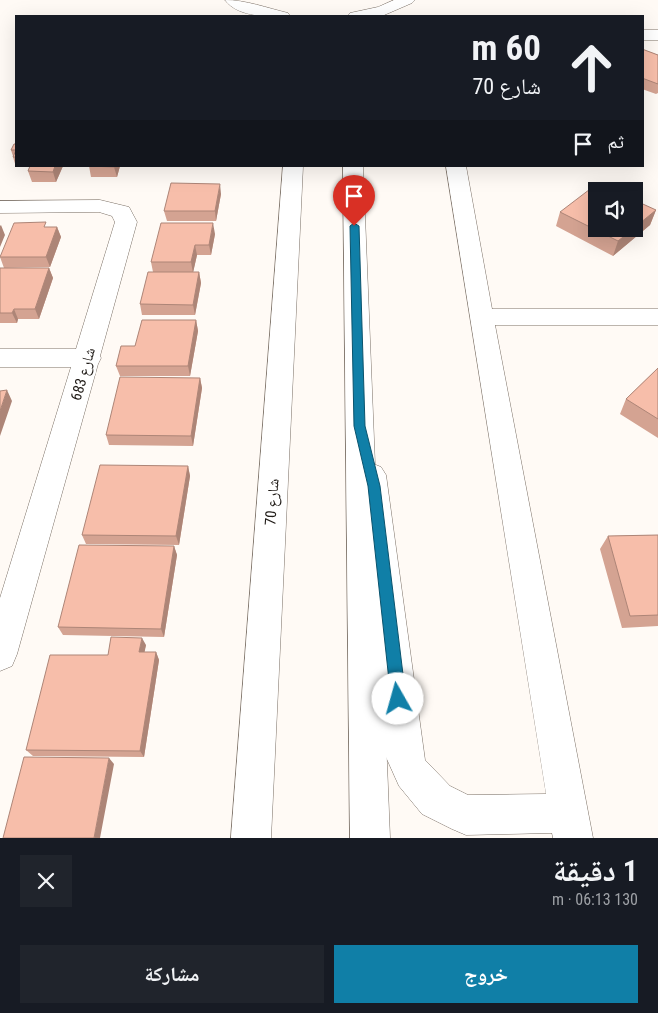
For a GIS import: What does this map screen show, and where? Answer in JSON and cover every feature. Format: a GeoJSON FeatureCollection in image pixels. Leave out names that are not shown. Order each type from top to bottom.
{"type":"FeatureCollection","features":[{"type":"Feature","properties":{"kind":"street"},"geometry":{"type":"LineString","coordinates":[[233,0],[261,15]]}},
{"type":"Feature","properties":{"kind":"street"},"geometry":{"type":"LineString","coordinates":[[365,15],[407,0]]}},
{"type":"Feature","properties":{"kind":"street"},"geometry":{"type":"LineString","coordinates":[[247,8],[278,15]]}},
{"type":"Feature","properties":{"kind":"street"},"geometry":{"type":"LineString","coordinates":[[644,34],[658,35]]}},
{"type":"Feature","properties":{"kind":"street","name":"شارع 70"},"geometry":{"type":"LineString","coordinates":[[251,838],[293,167]]}},
{"type":"Feature","properties":{"kind":"street"},"geometry":{"type":"LineString","coordinates":[[353,167],[370,838]]}},
{"type":"Feature","properties":{"kind":"street"},"geometry":{"type":"LineString","coordinates":[[360,426],[374,486],[405,757],[412,773],[436,800],[466,815],[571,826],[456,167]]}},
{"type":"Feature","properties":{"kind":"street","name":"شارع 683"},"geometry":{"type":"LineString","coordinates":[[0,207],[100,206],[121,212],[126,222],[88,358],[10,585],[0,654]]}},
{"type":"Feature","properties":{"kind":"street"},"geometry":{"type":"LineString","coordinates":[[481,317],[658,317]]}},
{"type":"Feature","properties":{"kind":"street"},"geometry":{"type":"LineString","coordinates":[[0,358],[88,358]]}},
{"type":"Feature","properties":{"kind":"building"},"geometry":{"type":"Polygon","coordinates":[[[644,50],[658,55],[658,84],[644,79],[644,50]]]}},
{"type":"Feature","properties":{"kind":"building"},"geometry":{"type":"Polygon","coordinates":[[[30,167],[55,167],[53,172],[28,171],[30,167]]]}},
{"type":"Feature","properties":{"kind":"building"},"geometry":{"type":"Polygon","coordinates":[[[171,183],[220,184],[215,211],[164,211],[171,183]]]}},
{"type":"Feature","properties":{"kind":"building"},"geometry":{"type":"Polygon","coordinates":[[[588,191],[588,226],[560,212],[588,191]]]}},
{"type":"Feature","properties":{"kind":"building"},"geometry":{"type":"Polygon","coordinates":[[[643,204],[656,210],[643,221],[643,204]]]}},
{"type":"Feature","properties":{"kind":"building"},"geometry":{"type":"Polygon","coordinates":[[[46,222],[44,227],[57,227],[46,257],[0,257],[14,223],[46,222]]]}},
{"type":"Feature","properties":{"kind":"building"},"geometry":{"type":"Polygon","coordinates":[[[161,223],[213,223],[209,245],[195,245],[191,262],[151,262],[161,223]]]}},
{"type":"Feature","properties":{"kind":"building"},"geometry":{"type":"Polygon","coordinates":[[[610,237],[623,237],[618,241],[610,237]]]}},
{"type":"Feature","properties":{"kind":"building"},"geometry":{"type":"Polygon","coordinates":[[[0,268],[49,268],[35,309],[14,309],[12,313],[0,313],[0,268]]]}},
{"type":"Feature","properties":{"kind":"building"},"geometry":{"type":"Polygon","coordinates":[[[148,272],[199,272],[193,305],[140,304],[148,272]]]}},
{"type":"Feature","properties":{"kind":"building"},"geometry":{"type":"Polygon","coordinates":[[[142,320],[196,320],[188,366],[116,366],[121,346],[135,346],[142,320]]]}},
{"type":"Feature","properties":{"kind":"building"},"geometry":{"type":"Polygon","coordinates":[[[658,368],[658,419],[626,399],[658,368]]]}},
{"type":"Feature","properties":{"kind":"building"},"geometry":{"type":"Polygon","coordinates":[[[120,377],[200,378],[191,436],[106,435],[120,377]]]}},
{"type":"Feature","properties":{"kind":"building"},"geometry":{"type":"Polygon","coordinates":[[[7,390],[0,411],[0,391],[7,390]]]}},
{"type":"Feature","properties":{"kind":"building"},"geometry":{"type":"Polygon","coordinates":[[[100,465],[188,466],[176,536],[82,535],[100,465]]]}},
{"type":"Feature","properties":{"kind":"building"},"geometry":{"type":"Polygon","coordinates":[[[658,535],[658,615],[630,616],[608,536],[658,535]]]}},
{"type":"Feature","properties":{"kind":"building"},"geometry":{"type":"Polygon","coordinates":[[[79,545],[174,546],[161,629],[58,627],[79,545]]]}},
{"type":"Feature","properties":{"kind":"building"},"geometry":{"type":"Polygon","coordinates":[[[111,637],[142,638],[139,652],[156,652],[140,751],[26,750],[50,655],[108,655],[111,637]]]}},
{"type":"Feature","properties":{"kind":"building"},"geometry":{"type":"Polygon","coordinates":[[[24,757],[109,758],[94,838],[3,838],[24,757]]]}},
{"type":"Feature","properties":{"kind":"route"},"geometry":{"type":"LineString","coordinates":[[354,226],[360,426],[374,486],[398,699]]}}]}
